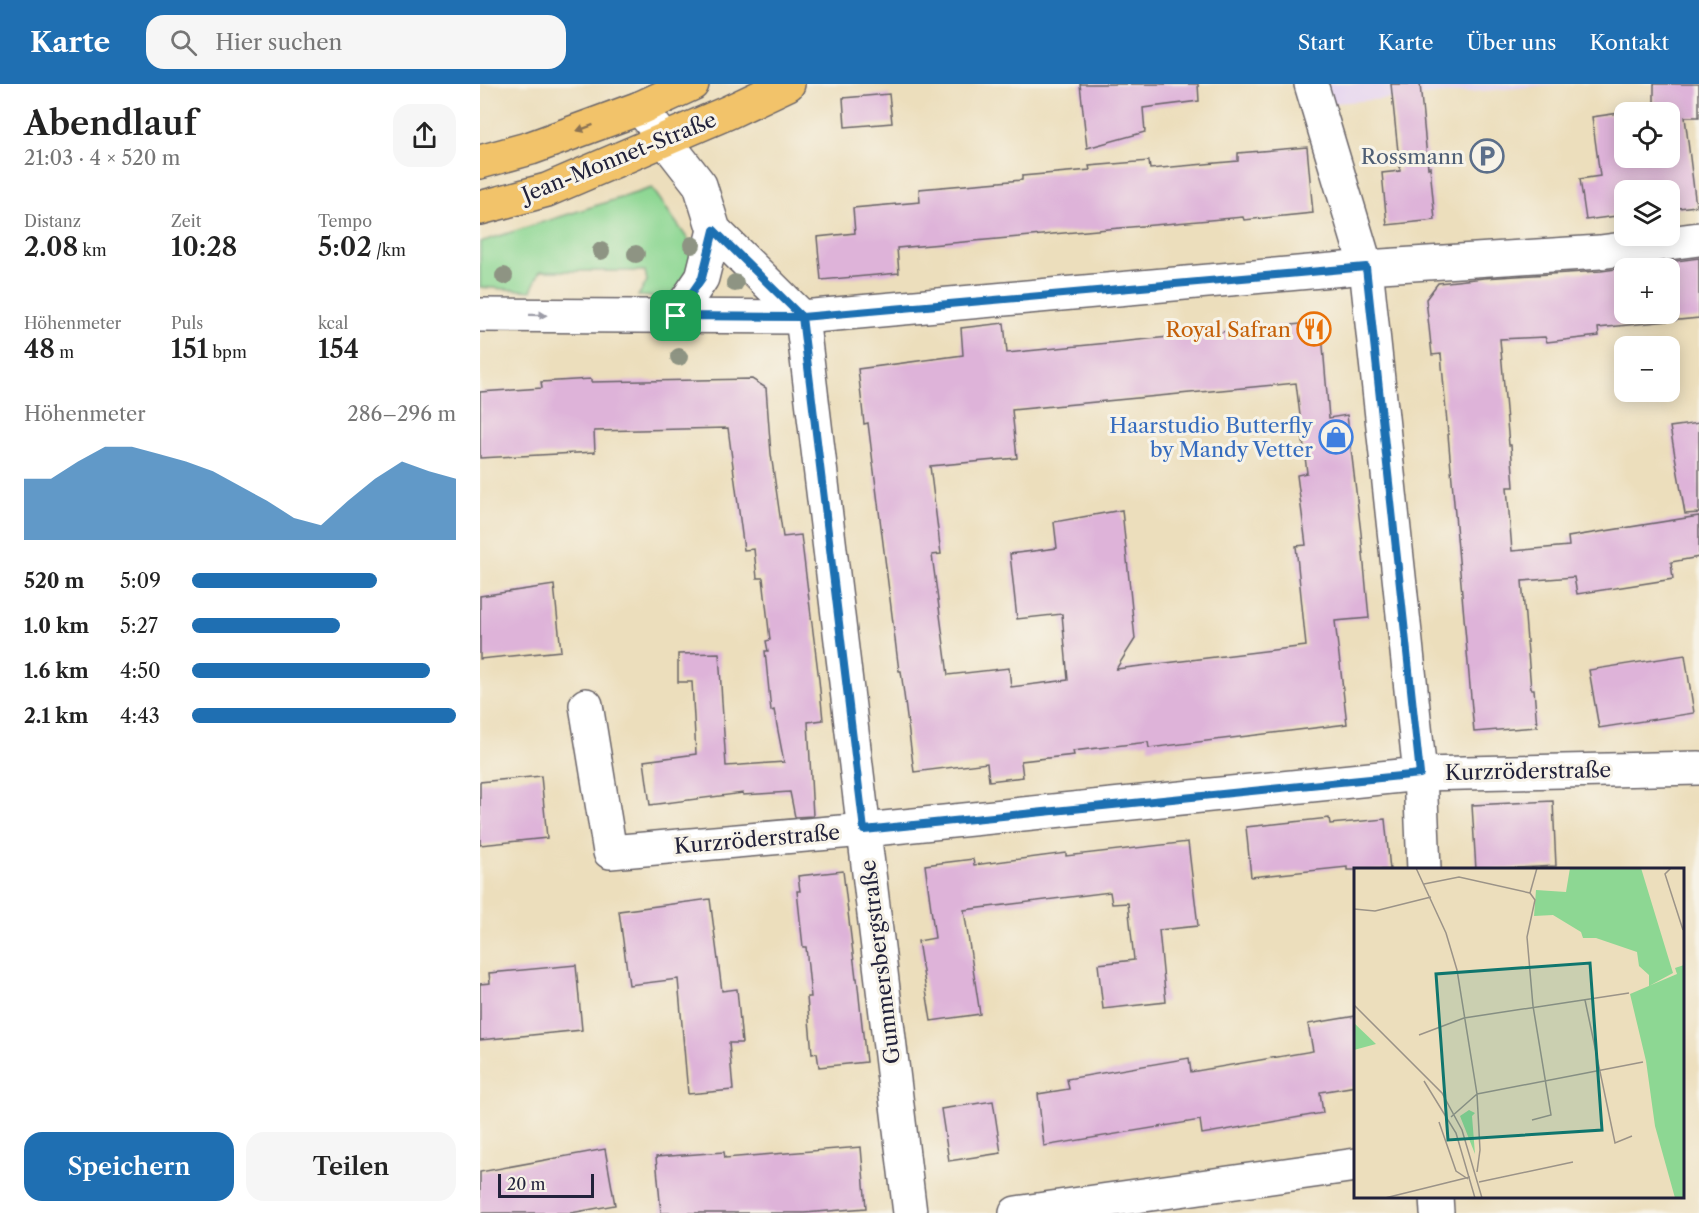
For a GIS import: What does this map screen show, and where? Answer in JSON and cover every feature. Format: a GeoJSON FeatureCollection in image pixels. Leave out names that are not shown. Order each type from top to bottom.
{"type":"FeatureCollection","features":[{"type":"Feature","properties":{"kind":"main road","name":"Jean-Monnet-Straße"},"geometry":{"type":"LineString","coordinates":[[480,162],[531,148],[640,108],[692,84]]}},
{"type":"Feature","properties":{"kind":"main road","name":"Jean-Monnet-Straße"},"geometry":{"type":"LineString","coordinates":[[480,208],[547,190],[666,140],[788,84]]}},
{"type":"Feature","properties":{"kind":"street"},"geometry":{"type":"LineString","coordinates":[[1311,84],[1366,267],[1420,774],[1424,868]]}},
{"type":"Feature","properties":{"kind":"street"},"geometry":{"type":"LineString","coordinates":[[640,108],[700,185],[714,230],[802,317]]}},
{"type":"Feature","properties":{"kind":"street"},"geometry":{"type":"LineString","coordinates":[[676,316],[702,278],[714,230]]}},
{"type":"Feature","properties":{"kind":"street"},"geometry":{"type":"LineString","coordinates":[[480,315],[802,317],[1366,267],[1600,252],[1699,239]]}},
{"type":"Feature","properties":{"kind":"street","name":"Gummersbergstraße"},"geometry":{"type":"LineString","coordinates":[[802,317],[910,1213]]}},
{"type":"Feature","properties":{"kind":"street","name":"Kurzröderstraße"},"geometry":{"type":"LineString","coordinates":[[586,705],[610,852],[864,830],[1420,774],[1699,768]]}},
{"type":"Feature","properties":{"kind":"street"},"geometry":{"type":"LineString","coordinates":[[1016,1213],[1354,1165]]}},
{"type":"Feature","properties":{"kind":"street"},"geometry":{"type":"LineString","coordinates":[[1436,1198],[1437,1213]]}},
{"type":"Feature","properties":{"kind":"shaded area"},"geometry":{"type":"Polygon","coordinates":[[[1318,84],[1564,84],[1324,104],[1318,84]]]}},
{"type":"Feature","properties":{"kind":"green space"},"geometry":{"type":"Polygon","coordinates":[[[652,188],[692,245],[690,268],[684,283],[673,293],[660,297],[638,296],[647,281],[645,271],[540,271],[531,291],[480,287],[480,242],[652,188]]]}},
{"type":"Feature","properties":{"kind":"building"},"geometry":{"type":"Polygon","coordinates":[[[1080,84],[1198,84],[1199,101],[1143,108],[1145,132],[1087,148],[1080,84]]]}},
{"type":"Feature","properties":{"kind":"building"},"geometry":{"type":"Polygon","coordinates":[[[1391,84],[1420,84],[1435,220],[1387,225],[1382,173],[1400,171],[1391,84]]]}},
{"type":"Feature","properties":{"kind":"building"},"geometry":{"type":"Polygon","coordinates":[[[1654,84],[1699,84],[1699,117],[1685,117],[1696,206],[1680,208],[1680,180],[1614,180],[1614,216],[1586,220],[1580,179],[1600,176],[1592,117],[1614,114],[1614,168],[1680,168],[1680,102],[1654,102],[1654,84]]]}},
{"type":"Feature","properties":{"kind":"building"},"geometry":{"type":"Polygon","coordinates":[[[889,94],[892,123],[845,127],[843,98],[889,94]]]}},
{"type":"Feature","properties":{"kind":"building"},"geometry":{"type":"Polygon","coordinates":[[[1307,147],[1313,213],[1244,220],[1243,217],[897,248],[899,273],[821,280],[817,237],[855,233],[853,208],[920,202],[919,189],[1022,180],[1022,176],[1090,170],[1089,166],[1149,161],[1150,169],[1238,161],[1238,153],[1307,147]]]}},
{"type":"Feature","properties":{"kind":"building"},"geometry":{"type":"Polygon","coordinates":[[[1699,258],[1699,318],[1680,320],[1680,261],[1699,258]]]}},
{"type":"Feature","properties":{"kind":"building"},"geometry":{"type":"Polygon","coordinates":[[[1614,269],[1614,324],[1638,324],[1598,328],[1599,336],[1547,342],[1545,337],[1500,339],[1514,487],[1507,487],[1512,551],[1569,546],[1568,537],[1699,516],[1699,557],[1671,562],[1673,579],[1577,594],[1574,577],[1522,581],[1531,689],[1534,689],[1537,727],[1474,732],[1441,354],[1432,355],[1426,299],[1438,283],[1614,269]]]}},
{"type":"Feature","properties":{"kind":"building"},"geometry":{"type":"Polygon","coordinates":[[[1321,322],[1329,418],[1347,415],[1369,618],[1335,621],[1347,724],[1149,748],[1148,742],[1073,751],[1074,755],[1021,761],[1023,777],[989,781],[987,763],[914,772],[868,423],[864,424],[858,369],[963,355],[961,328],[1004,323],[1007,353],[1321,322]],[[1296,383],[1012,410],[1017,458],[930,466],[941,554],[932,555],[948,675],[1009,668],[1011,687],[1068,680],[1062,614],[1017,619],[1010,554],[1057,548],[1054,522],[1122,510],[1135,639],[1116,669],[1306,646],[1296,546],[1306,545],[1297,475],[1307,473],[1296,383]]]}},
{"type":"Feature","properties":{"kind":"building"},"geometry":{"type":"Polygon","coordinates":[[[591,379],[591,382],[752,379],[766,388],[771,454],[783,537],[801,535],[819,680],[823,720],[808,722],[813,816],[795,817],[790,792],[743,795],[743,793],[650,805],[644,761],[696,754],[692,682],[678,682],[678,654],[719,653],[726,766],[784,762],[774,710],[771,711],[765,651],[768,651],[766,641],[770,640],[763,578],[757,578],[754,549],[744,550],[728,428],[594,431],[595,452],[480,458],[480,392],[542,388],[541,382],[591,379]]]}},
{"type":"Feature","properties":{"kind":"building"},"geometry":{"type":"Polygon","coordinates":[[[1699,423],[1699,513],[1685,514],[1670,427],[1699,423]]]}},
{"type":"Feature","properties":{"kind":"building"},"geometry":{"type":"Polygon","coordinates":[[[554,585],[561,651],[480,659],[480,596],[554,585]]]}},
{"type":"Feature","properties":{"kind":"building"},"geometry":{"type":"Polygon","coordinates":[[[1685,655],[1694,713],[1599,728],[1589,670],[1685,655]]]}},
{"type":"Feature","properties":{"kind":"building"},"geometry":{"type":"Polygon","coordinates":[[[541,776],[547,838],[480,845],[480,782],[541,776]]]}},
{"type":"Feature","properties":{"kind":"building"},"geometry":{"type":"Polygon","coordinates":[[[1553,801],[1556,866],[1476,868],[1472,805],[1553,801]]]}},
{"type":"Feature","properties":{"kind":"building"},"geometry":{"type":"Polygon","coordinates":[[[1329,818],[1330,824],[1385,819],[1390,868],[1347,870],[1347,867],[1251,877],[1246,827],[1329,818]]]}},
{"type":"Feature","properties":{"kind":"building"},"geometry":{"type":"Polygon","coordinates":[[[1188,842],[1198,926],[1159,930],[1166,1002],[1103,1009],[1098,964],[1134,960],[1128,903],[1112,904],[1110,892],[964,910],[980,1014],[931,1021],[918,941],[935,938],[925,865],[973,859],[974,865],[1066,853],[1066,856],[1188,842]]]}},
{"type":"Feature","properties":{"kind":"building"},"geometry":{"type":"Polygon","coordinates":[[[843,871],[866,1062],[819,1067],[817,1053],[812,1054],[807,997],[811,997],[806,947],[803,947],[797,891],[800,891],[798,876],[843,871]]]}},
{"type":"Feature","properties":{"kind":"building"},"geometry":{"type":"Polygon","coordinates":[[[710,899],[722,991],[737,989],[742,1043],[729,1043],[733,1090],[688,1094],[678,979],[629,985],[619,911],[710,899]]]}},
{"type":"Feature","properties":{"kind":"building"},"geometry":{"type":"Polygon","coordinates":[[[576,965],[582,1030],[480,1040],[480,984],[490,983],[489,973],[576,965]]]}},
{"type":"Feature","properties":{"kind":"building"},"geometry":{"type":"Polygon","coordinates":[[[1354,1016],[1354,1086],[1320,1092],[1323,1113],[1202,1134],[1200,1120],[1044,1146],[1038,1094],[1069,1089],[1067,1079],[1189,1058],[1191,1072],[1313,1051],[1308,1024],[1354,1016]]]}},
{"type":"Feature","properties":{"kind":"building"},"geometry":{"type":"Polygon","coordinates":[[[993,1101],[1001,1153],[949,1161],[941,1109],[993,1101]]]}},
{"type":"Feature","properties":{"kind":"building"},"geometry":{"type":"Polygon","coordinates":[[[861,1147],[866,1208],[804,1213],[661,1213],[656,1157],[724,1152],[725,1158],[861,1147]]]}},
{"type":"Feature","properties":{"kind":"building"},"geometry":{"type":"Polygon","coordinates":[[[605,1149],[615,1205],[571,1213],[480,1213],[480,1172],[605,1149]]]}},
{"type":"Feature","properties":{"kind":"place","name":"Rossmann"},"geometry":{"type":"Point","coordinates":[1487,156]}},
{"type":"Feature","properties":{"kind":"place","name":"Royal Safran"},"geometry":{"type":"Point","coordinates":[1314,329]}},
{"type":"Feature","properties":{"kind":"place","name":"Haarstudio Butterfly by Mandy Vetter"},"geometry":{"type":"Point","coordinates":[1336,437]}},
{"type":"Feature","properties":{"kind":"route"},"geometry":{"type":"LineString","coordinates":[[676,316],[702,278],[714,230],[802,317],[1366,267],[1420,774],[864,830],[802,317],[676,316]]}}]}
